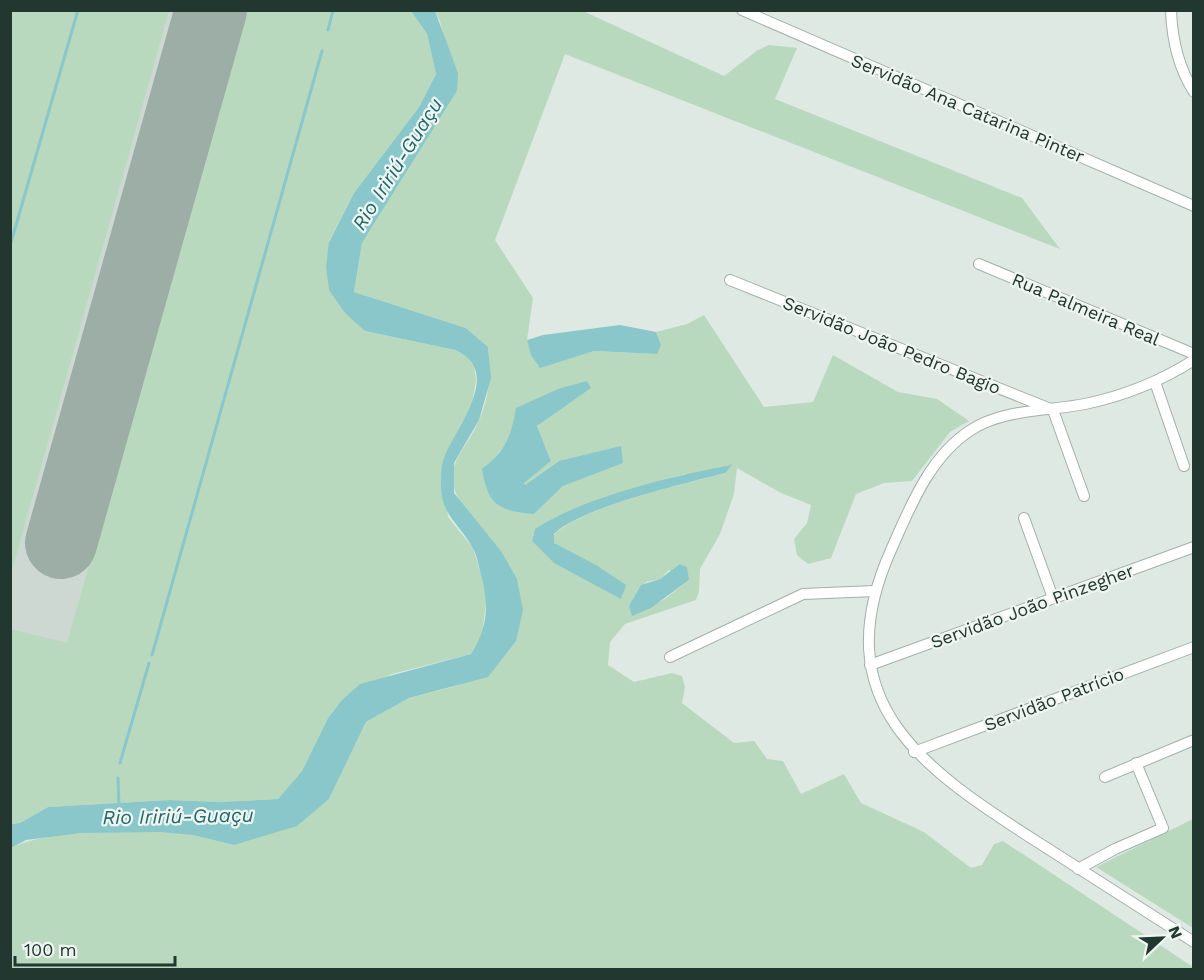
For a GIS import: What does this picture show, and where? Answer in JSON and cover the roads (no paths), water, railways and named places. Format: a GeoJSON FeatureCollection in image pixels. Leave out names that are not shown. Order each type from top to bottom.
{"type":"FeatureCollection","features":[{"type":"Feature","properties":{"kind":"street","name":"Servidão Ana Catarina Pinter"},"geometry":{"type":"LineString","coordinates":[[742,10],[1194,206]]}},
{"type":"Feature","properties":{"kind":"street"},"geometry":{"type":"LineString","coordinates":[[1171,10],[1176,52],[1194,92]]}},
{"type":"Feature","properties":{"kind":"street","name":"Rua Palmeira Real"},"geometry":{"type":"LineString","coordinates":[[979,264],[1194,354]]}},
{"type":"Feature","properties":{"kind":"street","name":"Servidão João Pedro Bagio"},"geometry":{"type":"LineString","coordinates":[[730,280],[1053,410]]}},
{"type":"Feature","properties":{"kind":"street"},"geometry":{"type":"LineString","coordinates":[[1194,360],[1155,382],[1087,404],[987,422],[956,442],[925,480],[909,509],[875,591],[870,619],[870,664],[885,709],[914,752],[944,779],[980,806],[1194,942]]}},
{"type":"Feature","properties":{"kind":"street"},"geometry":{"type":"LineString","coordinates":[[1155,382],[1184,466]]}},
{"type":"Feature","properties":{"kind":"street"},"geometry":{"type":"LineString","coordinates":[[1053,410],[1084,496]]}},
{"type":"Feature","properties":{"kind":"street"},"geometry":{"type":"LineString","coordinates":[[1024,518],[1053,598]]}},
{"type":"Feature","properties":{"kind":"street","name":"Servidão João Pinzegher"},"geometry":{"type":"LineString","coordinates":[[870,664],[1194,547]]}},
{"type":"Feature","properties":{"kind":"street"},"geometry":{"type":"LineString","coordinates":[[670,657],[803,594],[875,591]]}},
{"type":"Feature","properties":{"kind":"street","name":"Servidão Patrício"},"geometry":{"type":"LineString","coordinates":[[914,752],[1194,647]]}},
{"type":"Feature","properties":{"kind":"street"},"geometry":{"type":"LineString","coordinates":[[1105,777],[1194,740]]}},
{"type":"Feature","properties":{"kind":"street"},"geometry":{"type":"LineString","coordinates":[[1078,868],[1163,828],[1137,763]]}},
{"type":"Feature","properties":{"kind":"water","name":"Rio Iririú-Guaçu"},"geometry":{"type":"Polygon","coordinates":[[[411,11],[435,11],[458,73],[457,91],[362,243],[354,292],[466,328],[488,347],[491,378],[479,420],[454,463],[454,493],[501,551],[517,579],[523,610],[516,641],[488,677],[409,698],[366,722],[329,799],[297,826],[234,845],[193,835],[160,832],[81,833],[26,840],[11,848],[11,824],[20,823],[48,807],[169,800],[220,802],[278,799],[302,771],[328,718],[342,700],[360,684],[471,654],[477,644],[486,614],[483,582],[474,551],[447,511],[441,485],[444,458],[472,401],[476,386],[476,372],[469,359],[455,350],[365,331],[345,313],[329,290],[326,267],[329,242],[354,193],[419,107],[436,74],[427,34],[411,11]]]}},
{"type":"Feature","properties":{"kind":"water"},"geometry":{"type":"Polygon","coordinates":[[[620,325],[656,332],[661,345],[657,354],[594,351],[540,368],[531,355],[527,340],[543,335],[620,325]]]}},
{"type":"Feature","properties":{"kind":"water"},"geometry":{"type":"Polygon","coordinates":[[[587,381],[591,388],[537,426],[551,461],[524,483],[525,485],[559,461],[621,446],[623,463],[563,486],[534,514],[512,511],[497,504],[488,491],[482,469],[497,456],[506,442],[516,408],[558,389],[587,381]]]}},
{"type":"Feature","properties":{"kind":"water"},"geometry":{"type":"Polygon","coordinates":[[[732,465],[725,473],[609,506],[567,524],[554,534],[554,543],[596,565],[626,585],[621,599],[554,563],[532,541],[535,529],[556,517],[604,497],[657,481],[732,465]]]}},
{"type":"Feature","properties":{"kind":"water"},"geometry":{"type":"Polygon","coordinates":[[[680,564],[687,567],[689,580],[651,608],[632,616],[629,606],[641,585],[660,579],[680,564]]]}},
{"type":"Feature","properties":{"kind":"waterway"},"geometry":{"type":"LineString","coordinates":[[10,246],[78,10]]}},
{"type":"Feature","properties":{"kind":"waterway"},"geometry":{"type":"LineString","coordinates":[[328,30],[333,10]]}},
{"type":"Feature","properties":{"kind":"waterway"},"geometry":{"type":"LineString","coordinates":[[152,655],[322,51]]}},
{"type":"Feature","properties":{"kind":"waterway"},"geometry":{"type":"LineString","coordinates":[[120,763],[149,663]]}},
{"type":"Feature","properties":{"kind":"waterway","name":"Rio Iririú-Guaçu"},"geometry":{"type":"LineString","coordinates":[[118,778],[119,806]]}}]}
